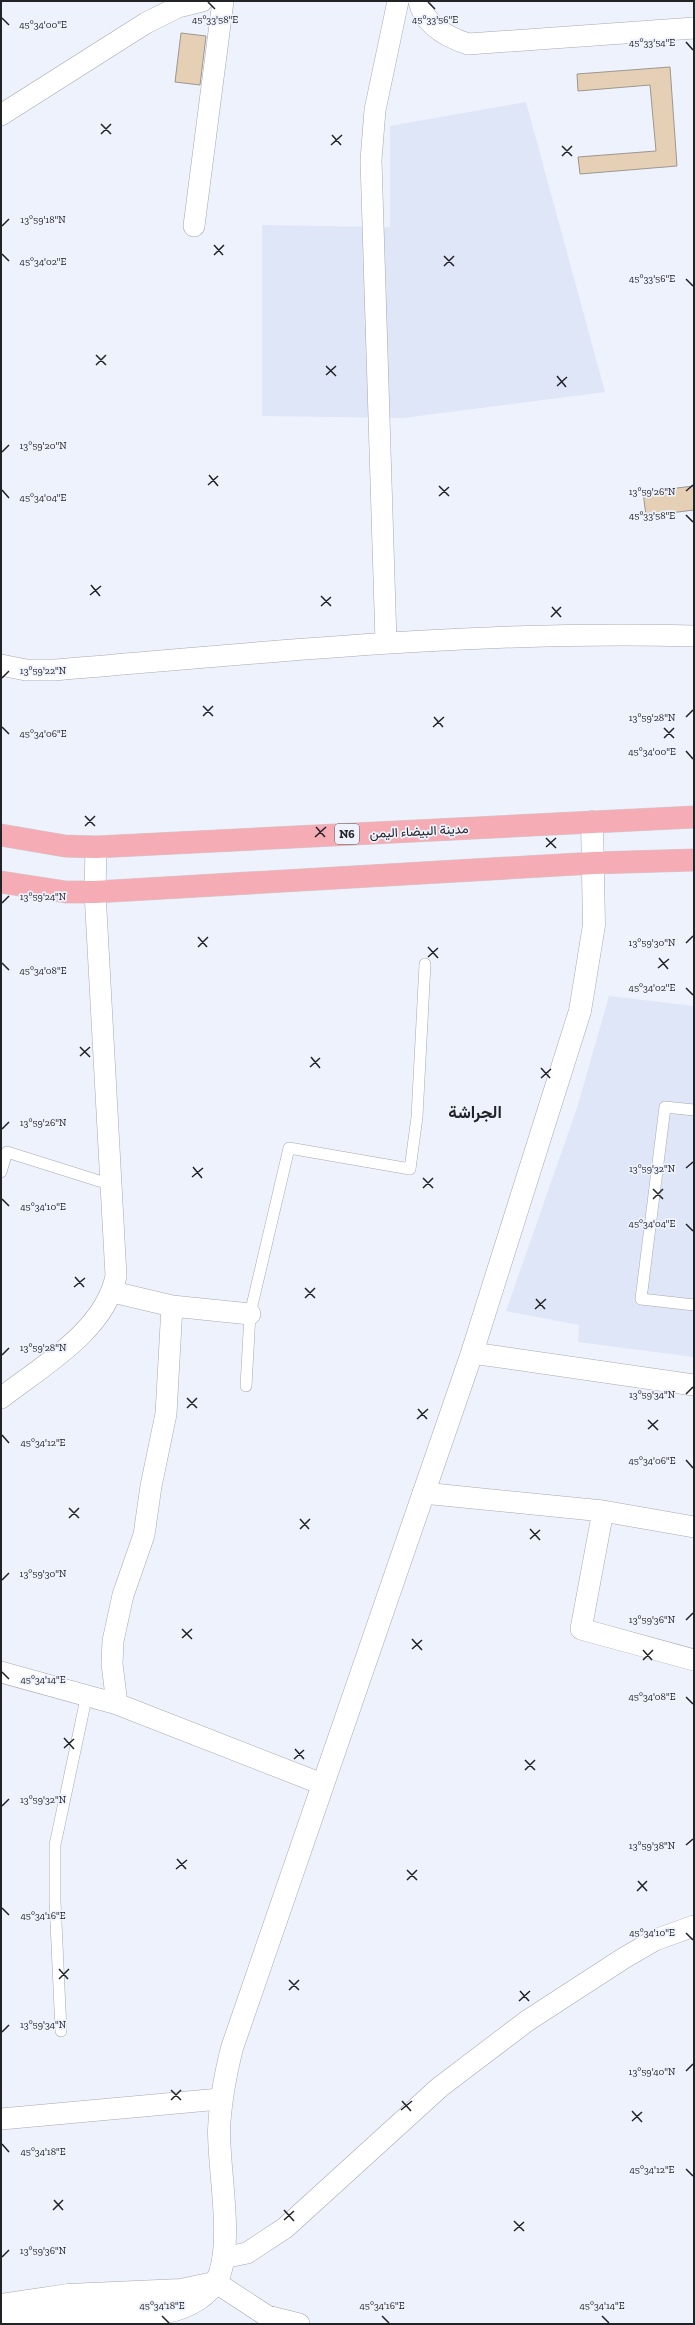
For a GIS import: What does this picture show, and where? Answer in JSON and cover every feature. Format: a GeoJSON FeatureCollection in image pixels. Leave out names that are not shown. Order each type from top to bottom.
{"type":"FeatureCollection","features":[{"type":"Feature","properties":{"kind":"main road","name":"مدينة البيضاء اليمن"},"geometry":{"type":"LineString","coordinates":[[1,835],[65,846],[96,847],[694,817]]}},
{"type":"Feature","properties":{"kind":"main road"},"geometry":{"type":"LineString","coordinates":[[1,882],[66,892],[95,892],[594,863],[694,860]]}},
{"type":"Feature","properties":{"kind":"street"},"geometry":{"type":"LineString","coordinates":[[1,115],[146,23],[184,5],[202,1]]}},
{"type":"Feature","properties":{"kind":"street"},"geometry":{"type":"LineString","coordinates":[[194,226],[223,1]]}},
{"type":"Feature","properties":{"kind":"street"},"geometry":{"type":"LineString","coordinates":[[386,642],[371,160],[375,110],[398,1]]}},
{"type":"Feature","properties":{"kind":"street"},"geometry":{"type":"LineString","coordinates":[[419,1],[425,18],[452,38],[468,44],[694,28]]}},
{"type":"Feature","properties":{"kind":"street"},"geometry":{"type":"LineString","coordinates":[[1,665],[26,670],[55,670],[386,642],[615,634],[694,636]]}},
{"type":"Feature","properties":{"kind":"street"},"geometry":{"type":"LineString","coordinates":[[3,2324],[166,2312],[186,2306],[201,2298],[215,2282],[223,2258],[224,2237],[219,2132],[220,2099],[241,2019],[472,1353],[580,1011],[587,977],[594,925],[594,863],[592,822]]}},
{"type":"Feature","properties":{"kind":"street"},"geometry":{"type":"LineString","coordinates":[[1,1398],[77,1339],[98,1316],[113,1292],[116,1276],[95,892],[96,847]]}},
{"type":"Feature","properties":{"kind":"street"},"geometry":{"type":"LineString","coordinates":[[113,1292],[172,1306],[250,1314]]}},
{"type":"Feature","properties":{"kind":"street"},"geometry":{"type":"LineString","coordinates":[[118,1704],[112,1664],[113,1641],[123,1595],[144,1535],[151,1486],[166,1414],[172,1306]]}},
{"type":"Feature","properties":{"kind":"street"},"geometry":{"type":"LineString","coordinates":[[472,1353],[694,1385]]}},
{"type":"Feature","properties":{"kind":"street"},"geometry":{"type":"LineString","coordinates":[[423,1493],[602,1511],[694,1527]]}},
{"type":"Feature","properties":{"kind":"street"},"geometry":{"type":"LineString","coordinates":[[602,1511],[581,1629],[694,1660]]}},
{"type":"Feature","properties":{"kind":"street"},"geometry":{"type":"LineString","coordinates":[[1,1672],[87,1694],[118,1704],[322,1784]]}},
{"type":"Feature","properties":{"kind":"street"},"geometry":{"type":"LineString","coordinates":[[223,2258],[247,2252],[285,2228],[440,2087],[527,2021],[624,1958],[655,1940],[694,1926]]}},
{"type":"Feature","properties":{"kind":"street"},"geometry":{"type":"LineString","coordinates":[[1,2119],[220,2099]]}},
{"type":"Feature","properties":{"kind":"street"},"geometry":{"type":"LineString","coordinates":[[1,2305],[68,2295],[181,2290],[215,2282],[267,2320],[299,2324]]}},
{"type":"Feature","properties":{"kind":"lane"},"geometry":{"type":"LineString","coordinates":[[246,1386],[250,1314],[290,1148],[410,1169],[418,1104],[425,964]]}},
{"type":"Feature","properties":{"kind":"lane"},"geometry":{"type":"LineString","coordinates":[[694,1110],[665,1107],[641,1299],[694,1305]]}},
{"type":"Feature","properties":{"kind":"lane"},"geometry":{"type":"LineString","coordinates":[[1,1172],[7,1152],[112,1185]]}},
{"type":"Feature","properties":{"kind":"lane"},"geometry":{"type":"LineString","coordinates":[[61,2031],[55,1902],[55,1845],[87,1694]]}},
{"type":"Feature","properties":{"kind":"shaded area"},"geometry":{"type":"Polygon","coordinates":[[[526,102],[605,392],[403,418],[262,416],[262,225],[390,227],[390,126],[526,102]]]}},
{"type":"Feature","properties":{"kind":"shaded area"},"geometry":{"type":"Polygon","coordinates":[[[609,996],[694,1006],[694,1357],[578,1342],[579,1325],[506,1311],[577,1108],[609,996]]]}},
{"type":"Feature","properties":{"kind":"building"},"geometry":{"type":"Polygon","coordinates":[[[181,33],[206,36],[200,85],[175,82],[181,33]]]}},
{"type":"Feature","properties":{"kind":"building"},"geometry":{"type":"Polygon","coordinates":[[[670,67],[677,166],[580,174],[578,157],[656,151],[650,85],[578,91],[577,74],[670,67]]]}},
{"type":"Feature","properties":{"kind":"building"},"geometry":{"type":"Polygon","coordinates":[[[694,486],[694,510],[646,516],[643,492],[694,486]]]}},
{"type":"Feature","properties":{"kind":"district","name":"الجراشة"},"geometry":{"type":"Point","coordinates":[475,1112]}}]}
